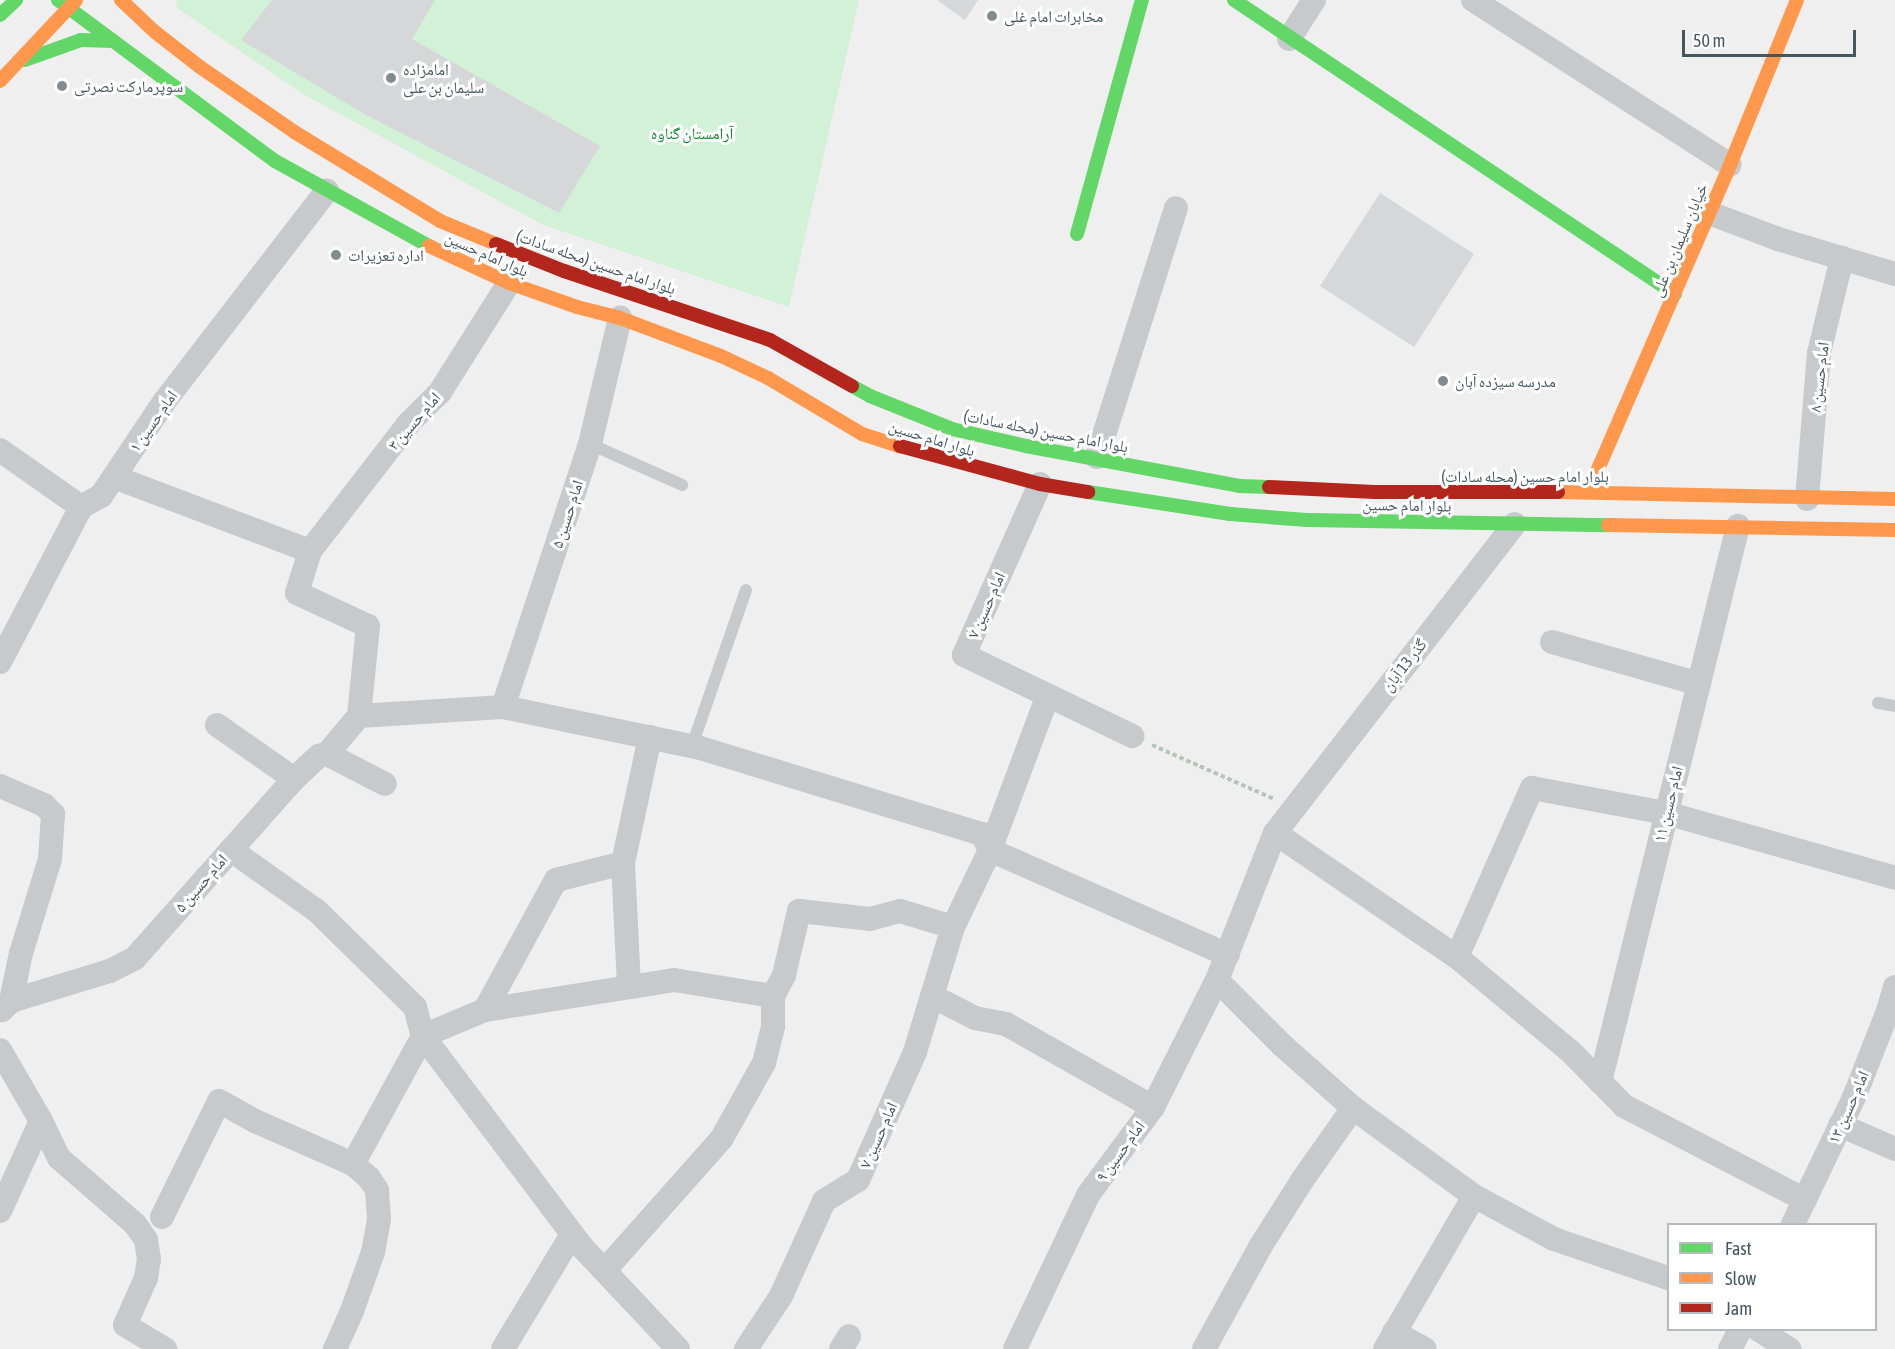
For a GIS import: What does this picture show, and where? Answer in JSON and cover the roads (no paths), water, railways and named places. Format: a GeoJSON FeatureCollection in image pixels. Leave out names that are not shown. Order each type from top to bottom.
{"type":"FeatureCollection","features":[{"type":"Feature","properties":{"kind":"street"},"geometry":{"type":"LineString","coordinates":[[0,15],[15,0]]}},
{"type":"Feature","properties":{"kind":"street","name":"بلوار امام حسین (محله سادات)"},"geometry":{"type":"LineString","coordinates":[[121,0],[155,32],[296,133],[440,221],[564,271],[770,340],[870,396],[952,429],[1026,446],[1239,486],[1375,492],[1588,492],[1808,499],[1895,499]]}},
{"type":"Feature","properties":{"kind":"street"},"geometry":{"type":"LineString","coordinates":[[144,0],[155,32]]}},
{"type":"Feature","properties":{"kind":"street"},"geometry":{"type":"LineString","coordinates":[[1077,234],[1142,0]]}},
{"type":"Feature","properties":{"kind":"street"},"geometry":{"type":"LineString","coordinates":[[1234,0],[1289,39],[1675,294]]}},
{"type":"Feature","properties":{"kind":"street"},"geometry":{"type":"LineString","coordinates":[[1289,39],[1314,0]]}},
{"type":"Feature","properties":{"kind":"street"},"geometry":{"type":"LineString","coordinates":[[1473,0],[1730,165]]}},
{"type":"Feature","properties":{"kind":"street","name":"خیابان سلیمان بن علی"},"geometry":{"type":"LineString","coordinates":[[1588,492],[1730,165],[1797,0]]}},
{"type":"Feature","properties":{"kind":"street"},"geometry":{"type":"LineString","coordinates":[[0,81],[68,3]]}},
{"type":"Feature","properties":{"kind":"street","name":"بلوار امام حسین"},"geometry":{"type":"LineString","coordinates":[[68,3],[113,41],[275,161],[442,253],[509,283],[577,307],[620,318],[721,356],[768,378],[862,434],[950,461],[1040,483],[1230,514],[1296,519],[1895,530]]}},
{"type":"Feature","properties":{"kind":"street"},"geometry":{"type":"LineString","coordinates":[[18,63],[81,40],[113,41]]}},
{"type":"Feature","properties":{"kind":"street","name":"امام حسین ۱"},"geometry":{"type":"LineString","coordinates":[[0,662],[81,507],[101,496],[164,402],[327,190]]}},
{"type":"Feature","properties":{"kind":"street"},"geometry":{"type":"LineString","coordinates":[[1097,458],[1176,208]]}},
{"type":"Feature","properties":{"kind":"street"},"geometry":{"type":"LineString","coordinates":[[1709,213],[1778,239],[1895,274]]}},
{"type":"Feature","properties":{"kind":"street","name":"امام حسین ۸"},"geometry":{"type":"LineString","coordinates":[[1808,499],[1819,353],[1842,258]]}},
{"type":"Feature","properties":{"kind":"street","name":"امام حسین ۳"},"geometry":{"type":"LineString","coordinates":[[310,551],[409,423],[440,392],[509,283]]}},
{"type":"Feature","properties":{"kind":"street","name":"امام حسین ۵"},"geometry":{"type":"LineString","coordinates":[[503,707],[590,444],[620,318]]}},
{"type":"Feature","properties":{"kind":"street"},"geometry":{"type":"LineString","coordinates":[[0,450],[81,507]]}},
{"type":"Feature","properties":{"kind":"street"},"geometry":{"type":"LineString","coordinates":[[114,477],[310,551],[297,592],[368,626],[359,716],[503,707],[692,746],[981,834],[990,850],[1228,955]]}},
{"type":"Feature","properties":{"kind":"street","name":"امام حسین ۷"},"geometry":{"type":"LineString","coordinates":[[1040,483],[964,654],[1132,736]]}},
{"type":"Feature","properties":{"kind":"street","name":"گذر 13 آبان"},"geometry":{"type":"LineString","coordinates":[[1275,833],[1515,524]]}},
{"type":"Feature","properties":{"kind":"street","name":"امام حسین ۱۱"},"geometry":{"type":"LineString","coordinates":[[1600,1082],[1738,526]]}},
{"type":"Feature","properties":{"kind":"street"},"geometry":{"type":"LineString","coordinates":[[1552,642],[1699,684]]}},
{"type":"Feature","properties":{"kind":"street","name":"امام حسین ۷"},"geometry":{"type":"LineString","coordinates":[[747,1349],[781,1296],[824,1201],[858,1180],[915,1052],[953,927],[990,850],[1048,695]]}},
{"type":"Feature","properties":{"kind":"street","name":"امام حسین ۵"},"geometry":{"type":"LineString","coordinates":[[5,1006],[110,971],[135,958],[294,779],[319,756],[327,754],[359,716]]}},
{"type":"Feature","properties":{"kind":"street"},"geometry":{"type":"LineString","coordinates":[[217,725],[294,779]]}},
{"type":"Feature","properties":{"kind":"street"},"geometry":{"type":"LineString","coordinates":[[629,986],[623,863],[650,737]]}},
{"type":"Feature","properties":{"kind":"street"},"geometry":{"type":"LineString","coordinates":[[327,754],[385,784]]}},
{"type":"Feature","properties":{"kind":"street"},"geometry":{"type":"LineString","coordinates":[[0,786],[44,805],[53,814],[50,859],[5,1006]]}},
{"type":"Feature","properties":{"kind":"street"},"geometry":{"type":"LineString","coordinates":[[1456,957],[1532,788],[1666,813],[1895,878]]}},
{"type":"Feature","properties":{"kind":"street"},"geometry":{"type":"LineString","coordinates":[[1275,833],[1456,957],[1570,1051],[1624,1106],[1805,1200]]}},
{"type":"Feature","properties":{"kind":"street","name":"امام حسین ۹"},"geometry":{"type":"LineString","coordinates":[[1015,1349],[1088,1195],[1153,1107],[1217,980],[1275,833]]}},
{"type":"Feature","properties":{"kind":"street"},"geometry":{"type":"LineString","coordinates":[[231,849],[317,911],[415,1007],[423,1036],[572,1234],[678,1349]]}},
{"type":"Feature","properties":{"kind":"street"},"geometry":{"type":"LineString","coordinates":[[485,1010],[556,880],[623,863]]}},
{"type":"Feature","properties":{"kind":"street"},"geometry":{"type":"LineString","coordinates":[[604,1270],[722,1138],[764,1063],[773,1026],[772,996],[784,975],[799,911],[870,919],[900,911],[953,927]]}},
{"type":"Feature","properties":{"kind":"street"},"geometry":{"type":"LineString","coordinates":[[353,1164],[423,1036],[485,1010],[674,980],[772,996]]}},
{"type":"Feature","properties":{"kind":"street"},"geometry":{"type":"LineString","coordinates":[[1217,980],[1282,1045],[1353,1108],[1474,1196],[1554,1239],[1667,1278]]}},
{"type":"Feature","properties":{"kind":"street","name":"امام حسین ۱۳"},"geometry":{"type":"LineString","coordinates":[[1794,1223],[1892,1012],[1895,987]]}},
{"type":"Feature","properties":{"kind":"street"},"geometry":{"type":"LineString","coordinates":[[932,996],[975,1018],[1006,1024],[1153,1107]]}},
{"type":"Feature","properties":{"kind":"street"},"geometry":{"type":"LineString","coordinates":[[0,1050],[41,1121],[59,1158],[135,1224],[146,1240],[149,1259],[146,1278],[125,1325],[165,1349]]}},
{"type":"Feature","properties":{"kind":"street"},"geometry":{"type":"LineString","coordinates":[[162,1217],[219,1101],[255,1121],[353,1164],[369,1178],[377,1190],[379,1219],[373,1252],[352,1311],[335,1349]]}},
{"type":"Feature","properties":{"kind":"street"},"geometry":{"type":"LineString","coordinates":[[1204,1349],[1260,1247],[1303,1179],[1353,1108]]}},
{"type":"Feature","properties":{"kind":"street"},"geometry":{"type":"LineString","coordinates":[[0,1211],[41,1121]]}},
{"type":"Feature","properties":{"kind":"street"},"geometry":{"type":"LineString","coordinates":[[1840,1125],[1895,1149]]}},
{"type":"Feature","properties":{"kind":"street"},"geometry":{"type":"LineString","coordinates":[[1425,1349],[1390,1341],[1474,1196]]}},
{"type":"Feature","properties":{"kind":"street"},"geometry":{"type":"LineString","coordinates":[[503,1349],[572,1234]]}},
{"type":"Feature","properties":{"kind":"street"},"geometry":{"type":"LineString","coordinates":[[1730,1349],[1739,1331]]}},
{"type":"Feature","properties":{"kind":"street"},"geometry":{"type":"LineString","coordinates":[[1762,1331],[1789,1349]]}},
{"type":"Feature","properties":{"kind":"lane"},"geometry":{"type":"LineString","coordinates":[[590,444],[682,485]]}},
{"type":"Feature","properties":{"kind":"lane"},"geometry":{"type":"LineString","coordinates":[[692,746],[746,590]]}},
{"type":"Feature","properties":{"kind":"lane"},"geometry":{"type":"LineString","coordinates":[[1878,703],[1895,706]]}},
{"type":"Feature","properties":{"kind":"place","name":"مخابرات امام غلی"},"geometry":{"type":"Point","coordinates":[992,16]}},
{"type":"Feature","properties":{"kind":"place","name":"امامزاده سلیمان بن علی"},"geometry":{"type":"Point","coordinates":[391,78]}},
{"type":"Feature","properties":{"kind":"place","name":"سوپرمارکت نصرتی"},"geometry":{"type":"Point","coordinates":[62,86]}},
{"type":"Feature","properties":{"kind":"place","name":"اداره تعزیرات"},"geometry":{"type":"Point","coordinates":[336,255]}},
{"type":"Feature","properties":{"kind":"place","name":"مدرسه سیزده آبان"},"geometry":{"type":"Point","coordinates":[1443,381]}},
{"type":"Feature","properties":{"kind":"park label","name":"آرامستان گناوه"},"geometry":{"type":"Point","coordinates":[692,133]}}]}
